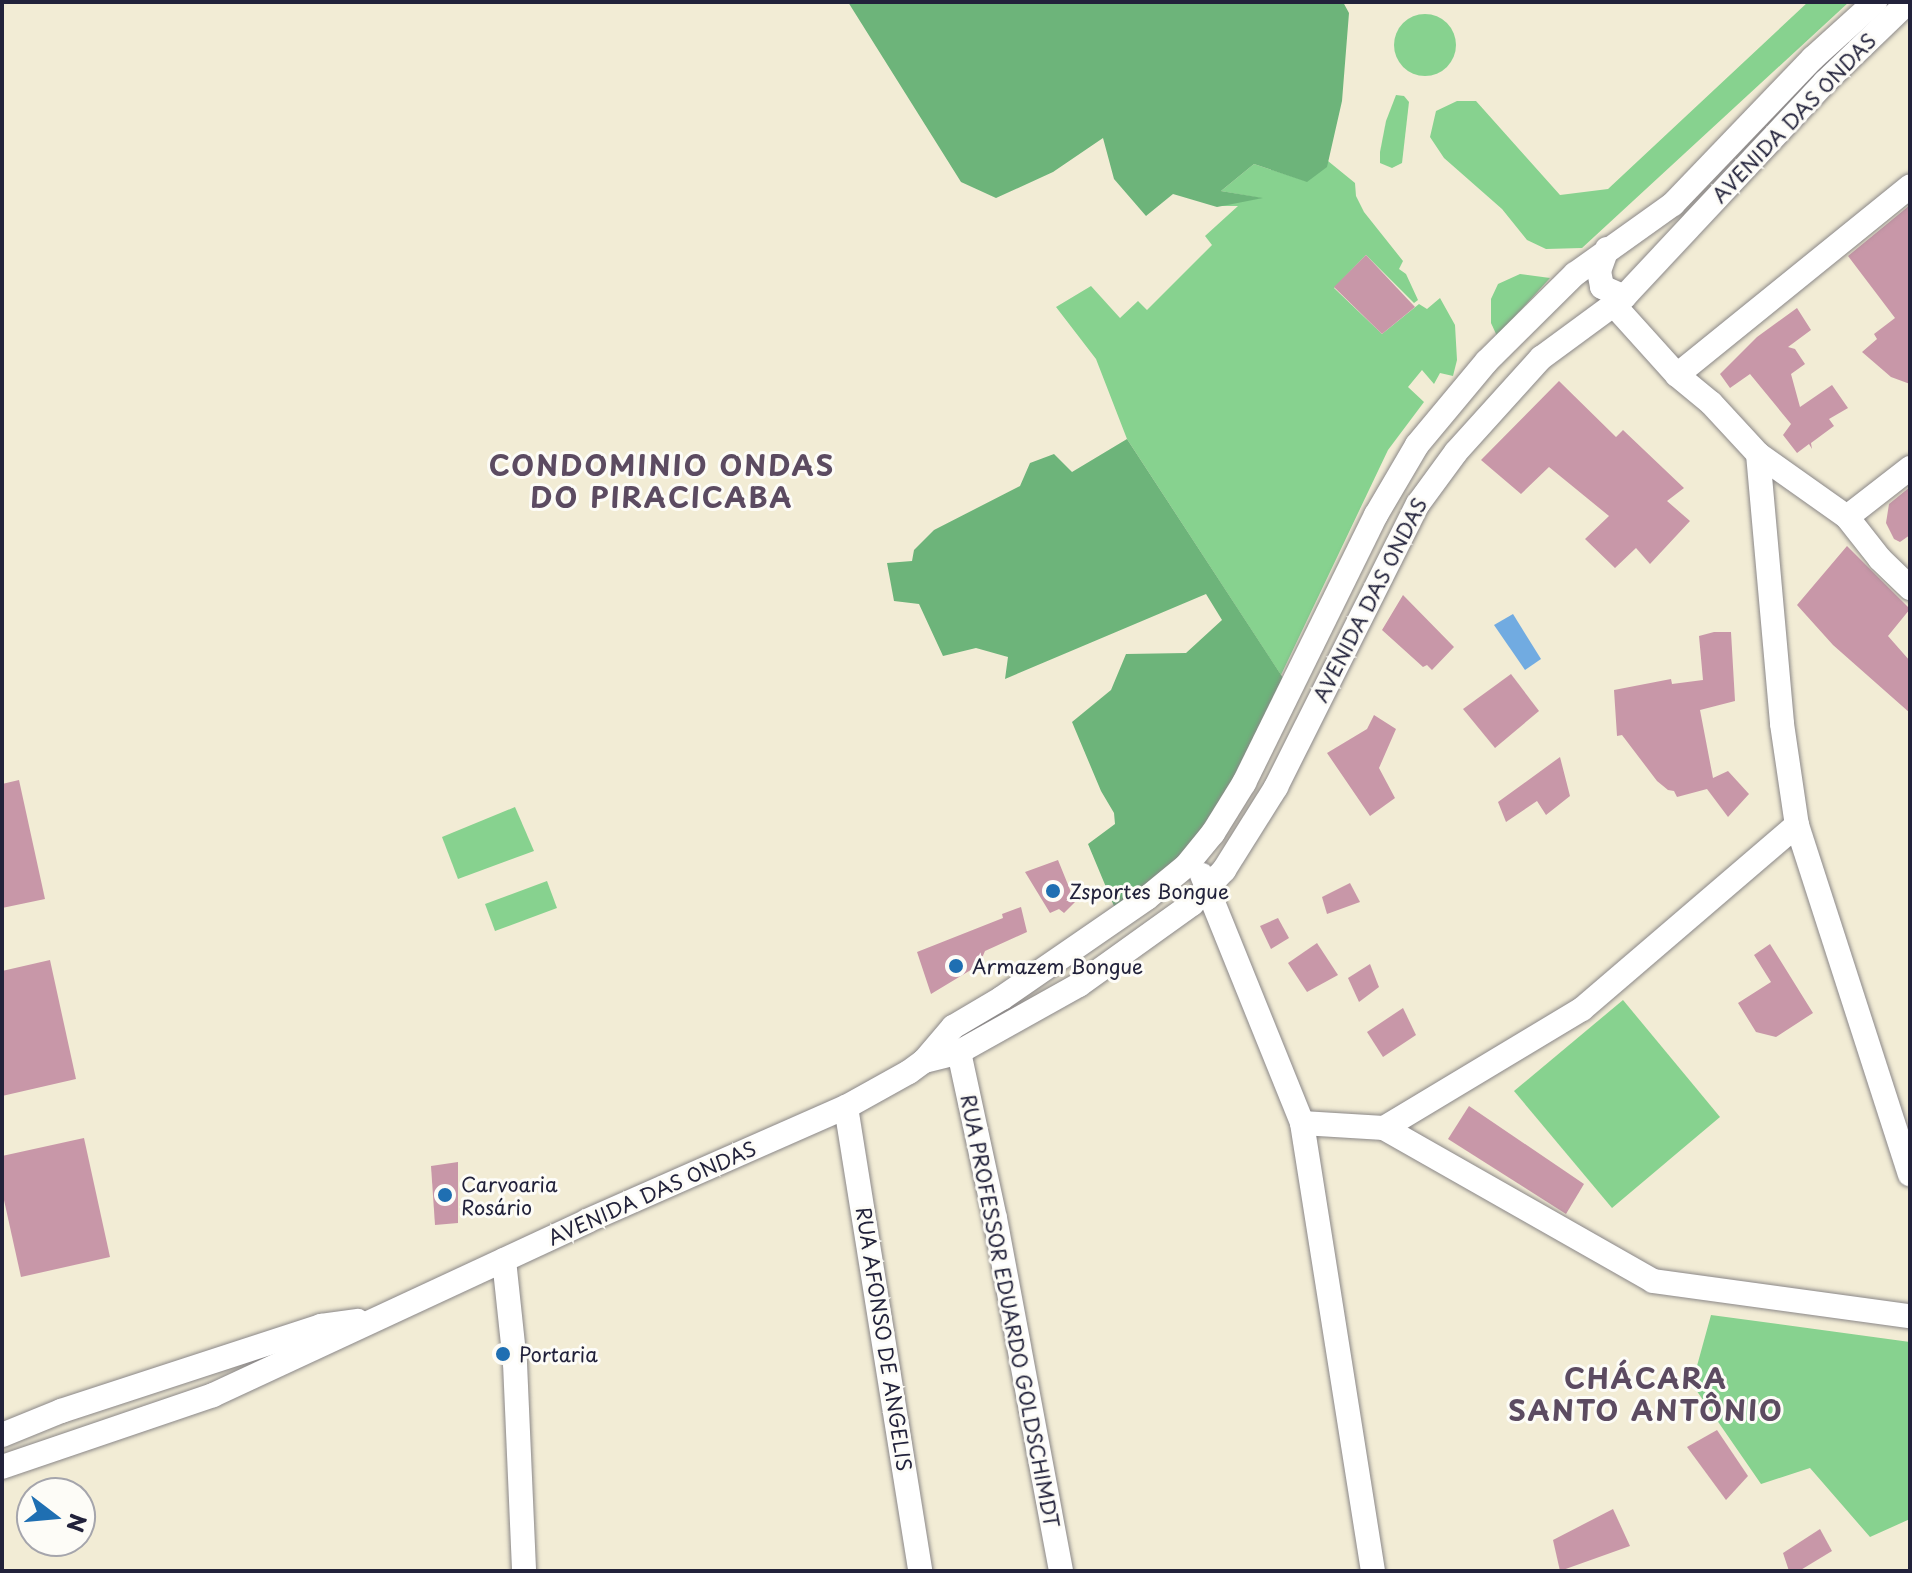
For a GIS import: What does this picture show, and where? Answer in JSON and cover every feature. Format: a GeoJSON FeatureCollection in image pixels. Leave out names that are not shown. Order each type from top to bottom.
{"type":"FeatureCollection","features":[{"type":"Feature","properties":{"kind":"street","name":"AVENIDA DAS ONDAS"},"geometry":{"type":"LineString","coordinates":[[924,1061],[953,1027],[1013,990],[1147,898],[1197,853],[1244,783],[1376,515],[1417,445],[1487,361],[1575,274],[1673,204],[1813,58],[1875,2]]}},
{"type":"Feature","properties":{"kind":"street","name":"AVENIDA DAS ONDAS"},"geometry":{"type":"LineString","coordinates":[[2,1467],[213,1395],[846,1107],[924,1061],[959,1052],[1138,946],[1192,904],[1244,842],[1276,787],[1418,504],[1456,452],[1541,358],[1618,300],[1825,82],[1908,2]]}},
{"type":"Feature","properties":{"kind":"street"},"geometry":{"type":"LineString","coordinates":[[1677,375],[1910,186]]}},
{"type":"Feature","properties":{"kind":"street"},"geometry":{"type":"LineString","coordinates":[[1607,249],[1599,271],[1602,287],[1618,300],[1677,375],[1711,403],[1758,454],[1847,517],[1880,559],[1910,588]]}},
{"type":"Feature","properties":{"kind":"street"},"geometry":{"type":"LineString","coordinates":[[1520,379],[1566,319],[1566,309],[1560,302],[1575,274]]}},
{"type":"Feature","properties":{"kind":"street"},"geometry":{"type":"LineString","coordinates":[[1758,454],[1782,724],[1797,825],[1910,1174]]}},
{"type":"Feature","properties":{"kind":"street"},"geometry":{"type":"LineString","coordinates":[[1847,517],[1910,468]]}},
{"type":"Feature","properties":{"kind":"street"},"geometry":{"type":"LineString","coordinates":[[1384,1128],[1582,1009],[1797,825]]}},
{"type":"Feature","properties":{"kind":"street"},"geometry":{"type":"LineString","coordinates":[[1197,853],[1205,889],[1302,1123],[1373,1571]]}},
{"type":"Feature","properties":{"kind":"street"},"geometry":{"type":"LineString","coordinates":[[1044,967],[1056,997]]}},
{"type":"Feature","properties":{"kind":"street"},"geometry":{"type":"LineString","coordinates":[[1013,990],[1024,1014]]}},
{"type":"Feature","properties":{"kind":"street","name":"RUA PROFESSOR EDUARDO GOLDSCHIMDT"},"geometry":{"type":"LineString","coordinates":[[959,1052],[995,1218],[1061,1571]]}},
{"type":"Feature","properties":{"kind":"street","name":"RUA AFONSO DE ANGELIS"},"geometry":{"type":"LineString","coordinates":[[846,1107],[896,1402],[920,1571]]}},
{"type":"Feature","properties":{"kind":"street"},"geometry":{"type":"LineString","coordinates":[[1302,1123],[1384,1128],[1653,1281],[1910,1316]]}},
{"type":"Feature","properties":{"kind":"street"},"geometry":{"type":"LineString","coordinates":[[504,1260],[515,1363],[524,1571]]}},
{"type":"Feature","properties":{"kind":"street","name":"AVENIDA DAS ONDAS"},"geometry":{"type":"LineString","coordinates":[[2,1435],[170,1375],[321,1326],[377,1321]]}},
{"type":"Feature","properties":{"kind":"street"},"geometry":{"type":"LineString","coordinates":[[213,1395],[226,1379],[302,1344],[321,1326]]}},
{"type":"Feature","properties":{"kind":"street"},"geometry":{"type":"LineString","coordinates":[[76,1440],[166,1399],[170,1375]]}},
{"type":"Feature","properties":{"kind":"green space"},"geometry":{"type":"Polygon","coordinates":[[[848,2],[1343,2],[1349,13],[1342,101],[1327,167],[1307,182],[1254,164],[1221,191],[1263,198],[1217,207],[1173,194],[1146,216],[1114,179],[1103,138],[1053,172],[996,198],[961,182],[848,2]]]}},
{"type":"Feature","properties":{"kind":"green space"},"geometry":{"type":"Polygon","coordinates":[[[1808,2],[1849,2],[1582,248],[1546,249],[1527,240],[1502,209],[1444,158],[1430,137],[1436,111],[1457,101],[1476,101],[1560,195],[1608,189],[1808,2]]]}},
{"type":"Feature","properties":{"kind":"green space"},"geometry":{"type":"Polygon","coordinates":[[[1419,14],[1431,14],[1447,23],[1454,33],[1454,57],[1447,67],[1431,76],[1419,76],[1399,62],[1394,51],[1394,39],[1408,19],[1419,14]]]}},
{"type":"Feature","properties":{"kind":"green space"},"geometry":{"type":"Polygon","coordinates":[[[1396,95],[1404,96],[1409,102],[1402,163],[1392,168],[1380,163],[1380,152],[1386,121],[1396,95]]]}},
{"type":"Feature","properties":{"kind":"green space"},"geometry":{"type":"Polygon","coordinates":[[[1328,161],[1355,183],[1356,196],[1364,212],[1403,261],[1399,269],[1406,274],[1418,300],[1414,303],[1366,255],[1334,288],[1382,334],[1419,304],[1427,309],[1440,298],[1455,325],[1457,360],[1453,376],[1440,373],[1434,384],[1422,370],[1408,387],[1424,402],[1388,450],[1281,675],[1127,439],[1096,359],[1056,307],[1091,286],[1120,318],[1138,301],[1147,310],[1212,245],[1205,236],[1238,206],[1214,206],[1260,198],[1221,191],[1254,164],[1306,181],[1328,161]]]}},
{"type":"Feature","properties":{"kind":"green space"},"geometry":{"type":"Polygon","coordinates":[[[1520,274],[1550,278],[1497,336],[1491,323],[1491,299],[1498,284],[1520,274]]]}},
{"type":"Feature","properties":{"kind":"green space"},"geometry":{"type":"Polygon","coordinates":[[[1127,439],[1287,684],[1237,776],[1181,858],[1116,911],[1088,844],[1115,824],[1114,813],[1101,791],[1072,722],[1111,690],[1126,654],[1186,653],[1222,620],[1206,594],[1005,679],[1008,657],[976,648],[943,656],[919,604],[894,601],[887,563],[912,561],[914,550],[934,530],[1020,486],[1030,463],[1054,454],[1072,472],[1127,439]]]}},
{"type":"Feature","properties":{"kind":"green space"},"geometry":{"type":"Polygon","coordinates":[[[515,807],[534,851],[458,879],[442,837],[515,807]]]}},
{"type":"Feature","properties":{"kind":"green space"},"geometry":{"type":"Polygon","coordinates":[[[547,881],[557,908],[495,931],[485,904],[547,881]]]}},
{"type":"Feature","properties":{"kind":"green space"},"geometry":{"type":"Polygon","coordinates":[[[1623,1000],[1720,1117],[1612,1208],[1514,1091],[1623,1000]]]}},
{"type":"Feature","properties":{"kind":"green space"},"geometry":{"type":"Polygon","coordinates":[[[1711,1315],[1910,1342],[1910,1519],[1870,1537],[1810,1468],[1761,1484],[1692,1384],[1711,1315]]]}},
{"type":"Feature","properties":{"kind":"water"},"geometry":{"type":"Polygon","coordinates":[[[1513,614],[1541,659],[1525,670],[1494,625],[1513,614]]]}},
{"type":"Feature","properties":{"kind":"building"},"geometry":{"type":"Polygon","coordinates":[[[1910,205],[1910,384],[1891,377],[1862,352],[1877,339],[1874,334],[1895,318],[1848,256],[1910,205]]]}},
{"type":"Feature","properties":{"kind":"building"},"geometry":{"type":"Polygon","coordinates":[[[1366,255],[1415,307],[1382,334],[1334,287],[1366,255]]]}},
{"type":"Feature","properties":{"kind":"building"},"geometry":{"type":"Polygon","coordinates":[[[1797,308],[1811,330],[1788,347],[1795,349],[1805,364],[1791,374],[1800,407],[1832,385],[1848,408],[1829,419],[1834,426],[1811,443],[1812,449],[1809,444],[1797,453],[1783,435],[1791,424],[1750,374],[1730,388],[1720,374],[1757,337],[1797,308]]]}},
{"type":"Feature","properties":{"kind":"building"},"geometry":{"type":"Polygon","coordinates":[[[1559,381],[1616,437],[1623,430],[1684,488],[1667,501],[1690,521],[1650,564],[1636,548],[1615,568],[1585,539],[1609,516],[1549,467],[1521,494],[1481,460],[1559,381]]]}},
{"type":"Feature","properties":{"kind":"building"},"geometry":{"type":"Polygon","coordinates":[[[1910,487],[1910,535],[1900,542],[1894,539],[1886,523],[1889,504],[1910,487]]]}},
{"type":"Feature","properties":{"kind":"building"},"geometry":{"type":"Polygon","coordinates":[[[1847,546],[1910,609],[1888,636],[1910,661],[1910,713],[1833,645],[1797,605],[1847,546]]]}},
{"type":"Feature","properties":{"kind":"building"},"geometry":{"type":"Polygon","coordinates":[[[1403,595],[1454,647],[1432,670],[1427,665],[1423,667],[1382,630],[1403,595]]]}},
{"type":"Feature","properties":{"kind":"building"},"geometry":{"type":"Polygon","coordinates":[[[1731,632],[1735,701],[1700,710],[1713,778],[1728,771],[1749,794],[1728,817],[1707,789],[1677,797],[1674,791],[1657,781],[1622,735],[1617,736],[1614,690],[1671,679],[1672,684],[1703,680],[1699,636],[1731,632]]]}},
{"type":"Feature","properties":{"kind":"building"},"geometry":{"type":"Polygon","coordinates":[[[1511,674],[1539,711],[1495,748],[1463,709],[1511,674]]]}},
{"type":"Feature","properties":{"kind":"building"},"geometry":{"type":"Polygon","coordinates":[[[1374,715],[1396,729],[1379,768],[1395,798],[1370,816],[1327,753],[1367,729],[1374,715]]]}},
{"type":"Feature","properties":{"kind":"building"},"geometry":{"type":"Polygon","coordinates":[[[1560,757],[1570,796],[1546,815],[1537,801],[1506,822],[1498,802],[1560,757]]]}},
{"type":"Feature","properties":{"kind":"building"},"geometry":{"type":"Polygon","coordinates":[[[19,780],[45,899],[2,908],[2,784],[19,780]]]}},
{"type":"Feature","properties":{"kind":"building"},"geometry":{"type":"Polygon","coordinates":[[[1058,860],[1075,902],[1064,913],[1059,909],[1050,913],[1025,872],[1058,860]]]}},
{"type":"Feature","properties":{"kind":"building"},"geometry":{"type":"Polygon","coordinates":[[[1350,883],[1360,902],[1327,914],[1322,897],[1350,883]]]}},
{"type":"Feature","properties":{"kind":"building"},"geometry":{"type":"Polygon","coordinates":[[[1021,907],[1027,932],[985,951],[979,965],[931,994],[917,952],[1003,918],[1002,914],[1021,907]]]}},
{"type":"Feature","properties":{"kind":"building"},"geometry":{"type":"Polygon","coordinates":[[[1278,918],[1289,938],[1271,949],[1260,926],[1278,918]]]}},
{"type":"Feature","properties":{"kind":"building"},"geometry":{"type":"Polygon","coordinates":[[[1317,943],[1338,975],[1307,992],[1288,963],[1317,943]]]}},
{"type":"Feature","properties":{"kind":"building"},"geometry":{"type":"Polygon","coordinates":[[[1770,944],[1813,1013],[1776,1037],[1756,1032],[1738,1003],[1771,982],[1754,955],[1770,944]]]}},
{"type":"Feature","properties":{"kind":"building"},"geometry":{"type":"Polygon","coordinates":[[[50,960],[76,1079],[2,1096],[2,971],[50,960]]]}},
{"type":"Feature","properties":{"kind":"building"},"geometry":{"type":"Polygon","coordinates":[[[1370,964],[1379,987],[1359,1002],[1348,978],[1370,964]]]}},
{"type":"Feature","properties":{"kind":"building"},"geometry":{"type":"Polygon","coordinates":[[[1403,1008],[1416,1035],[1383,1057],[1367,1032],[1403,1008]]]}},
{"type":"Feature","properties":{"kind":"building"},"geometry":{"type":"Polygon","coordinates":[[[1469,1106],[1584,1184],[1566,1214],[1448,1139],[1469,1106]]]}},
{"type":"Feature","properties":{"kind":"building"},"geometry":{"type":"Polygon","coordinates":[[[84,1138],[110,1257],[21,1277],[2,1191],[2,1156],[84,1138]]]}},
{"type":"Feature","properties":{"kind":"building","name":"Carvoaria Rosário"},"geometry":{"type":"Polygon","coordinates":[[[458,1162],[458,1223],[435,1225],[431,1166],[458,1162]]]}},
{"type":"Feature","properties":{"kind":"building"},"geometry":{"type":"Polygon","coordinates":[[[1717,1430],[1748,1476],[1726,1500],[1687,1447],[1717,1430]]]}},
{"type":"Feature","properties":{"kind":"building"},"geometry":{"type":"Polygon","coordinates":[[[1613,1509],[1630,1546],[1560,1571],[1553,1540],[1613,1509]]]}},
{"type":"Feature","properties":{"kind":"building"},"geometry":{"type":"Polygon","coordinates":[[[1820,1529],[1832,1551],[1799,1571],[1789,1571],[1783,1553],[1820,1529]]]}},
{"type":"Feature","properties":{"kind":"place","name":"Zsportes Bongue"},"geometry":{"type":"Point","coordinates":[1053,891]}},
{"type":"Feature","properties":{"kind":"place","name":"Armazem Bongue"},"geometry":{"type":"Point","coordinates":[956,966]}},
{"type":"Feature","properties":{"kind":"place","name":"Carvoaria Rosário"},"geometry":{"type":"Point","coordinates":[445,1195]}},
{"type":"Feature","properties":{"kind":"place","name":"Portaria"},"geometry":{"type":"Point","coordinates":[503,1354]}},
{"type":"Feature","properties":{"kind":"district","name":"CONDOMINIO ONDAS DO PIRACICABA"},"geometry":{"type":"Point","coordinates":[662,481]}},
{"type":"Feature","properties":{"kind":"district","name":"CHÁCARA SANTO ANTÔNIO"},"geometry":{"type":"Point","coordinates":[1646,1394]}}]}
